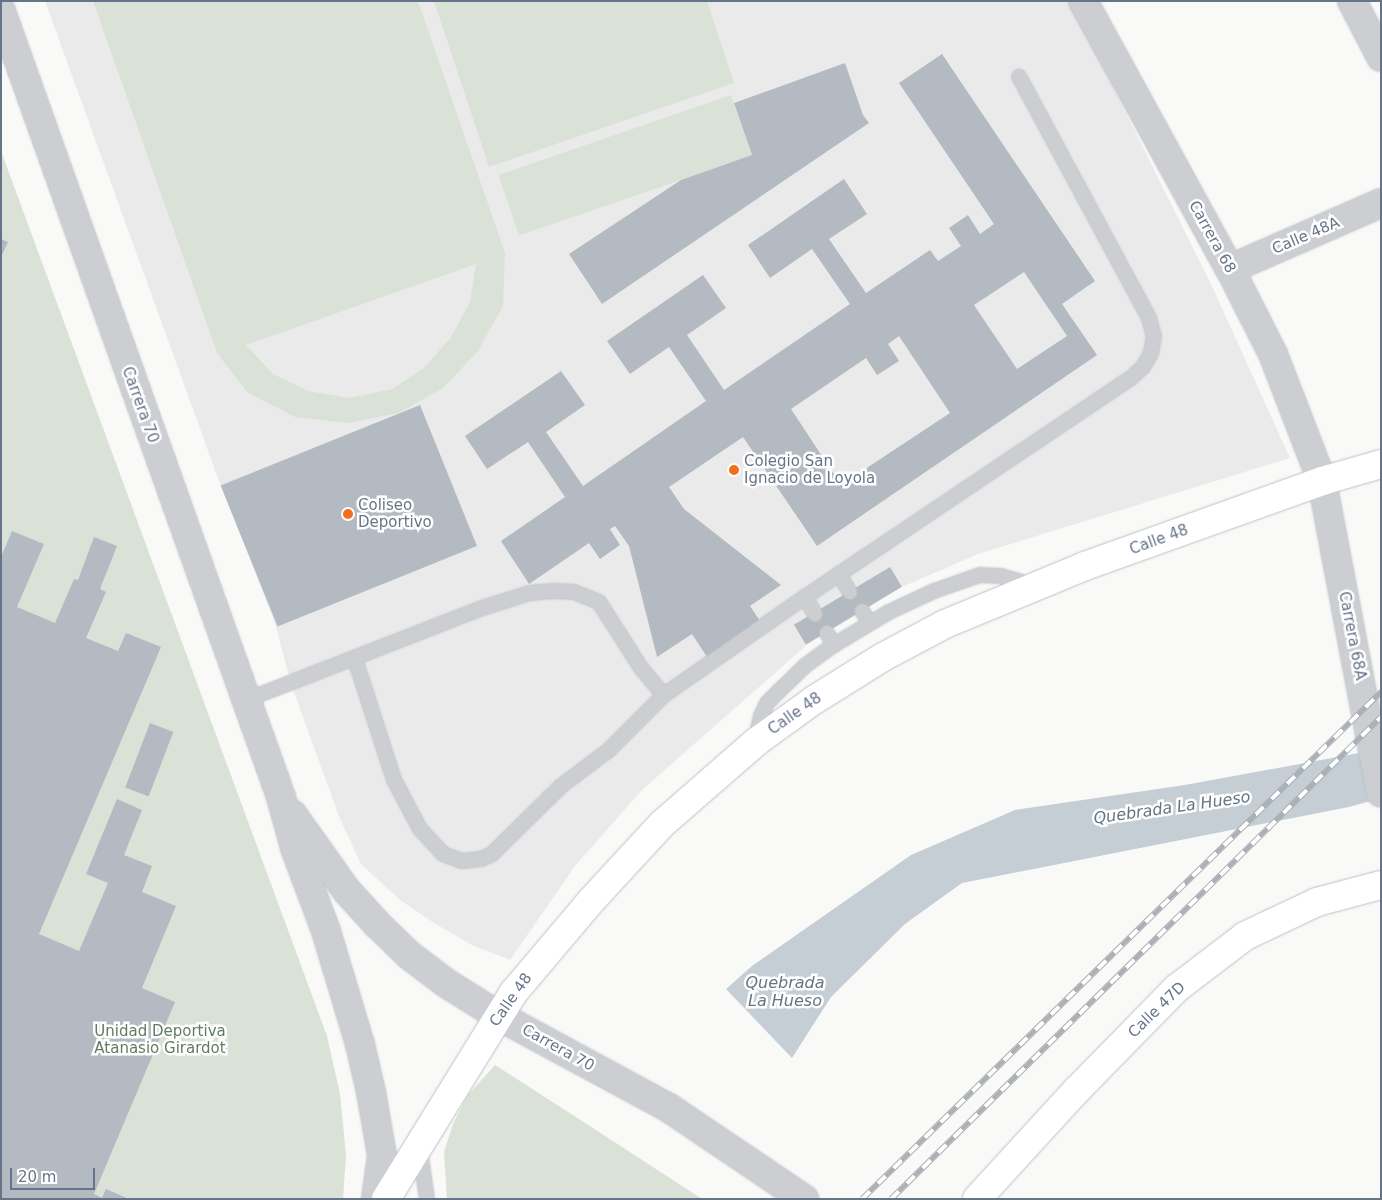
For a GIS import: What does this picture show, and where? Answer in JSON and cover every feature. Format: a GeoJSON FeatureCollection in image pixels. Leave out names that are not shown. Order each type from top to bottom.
{"type":"FeatureCollection","features":[{"type":"Feature","properties":{"kind":"main road","name":"Calle 48"},"geometry":{"type":"LineString","coordinates":[[386,1199],[520,984],[590,902],[649,838],[756,742],[814,700],[883,657],[944,624],[1036,586],[1322,481],[1381,464]]}},
{"type":"Feature","properties":{"kind":"main road","name":"Calle 47D"},"geometry":{"type":"LineString","coordinates":[[977,1199],[1077,1090],[1185,982],[1245,936],[1317,902],[1381,885]]}},
{"type":"Feature","properties":{"kind":"street","name":"Carrera 68"},"geometry":{"type":"LineString","coordinates":[[1083,1],[1230,269],[1273,354],[1322,481]]}},
{"type":"Feature","properties":{"kind":"street"},"geometry":{"type":"LineString","coordinates":[[1352,1],[1381,57]]}},
{"type":"Feature","properties":{"kind":"street","name":"Carrera 70"},"geometry":{"type":"LineString","coordinates":[[1,11],[281,797],[295,848],[326,931],[360,1044],[382,1155],[376,1199]]}},
{"type":"Feature","properties":{"kind":"street","name":"Calle 48A"},"geometry":{"type":"LineString","coordinates":[[1230,269],[1381,203]]}},
{"type":"Feature","properties":{"kind":"street","name":"Carrera 68A"},"geometry":{"type":"LineString","coordinates":[[1322,481],[1372,736],[1381,792]]}},
{"type":"Feature","properties":{"kind":"street","name":"Carrera 70"},"geometry":{"type":"LineString","coordinates":[[281,797],[348,891],[377,924],[409,955],[446,984],[499,1016],[669,1108],[804,1199]]}},
{"type":"Feature","properties":{"kind":"lane"},"geometry":{"type":"LineString","coordinates":[[355,659],[385,758],[405,802],[420,829],[443,854],[462,862],[481,859],[492,854],[561,786],[609,750],[664,695],[805,597],[1130,379],[1143,368],[1152,353],[1154,336],[1149,318],[1019,77]]}},
{"type":"Feature","properties":{"kind":"lane"},"geometry":{"type":"LineString","coordinates":[[839,574],[850,592]]}},
{"type":"Feature","properties":{"kind":"lane"},"geometry":{"type":"LineString","coordinates":[[756,742],[761,716],[768,704],[830,639],[870,623],[934,591],[980,575],[1001,576],[1036,586]]}},
{"type":"Feature","properties":{"kind":"lane"},"geometry":{"type":"LineString","coordinates":[[246,700],[355,659],[420,631],[530,593],[541,591],[574,592],[599,602],[641,668],[664,695]]}},
{"type":"Feature","properties":{"kind":"lane"},"geometry":{"type":"LineString","coordinates":[[805,597],[815,614]]}},
{"type":"Feature","properties":{"kind":"lane"},"geometry":{"type":"LineString","coordinates":[[862,611],[870,623]]}},
{"type":"Feature","properties":{"kind":"lane"},"geometry":{"type":"LineString","coordinates":[[419,1144],[427,1199]]}},
{"type":"Feature","properties":{"kind":"shaded area","name":"Colegio San Ignacio de Loyola"},"geometry":{"type":"Polygon","coordinates":[[[45,1],[1070,1],[1211,284],[1290,458],[978,554],[902,587],[807,645],[643,789],[575,866],[510,960],[472,945],[434,923],[400,900],[361,864],[340,819],[291,684],[275,623],[219,481],[45,1]]]}},
{"type":"Feature","properties":{"kind":"green space"},"geometry":{"type":"Polygon","coordinates":[[[93,1],[418,1],[505,253],[503,306],[478,351],[443,388],[399,413],[348,423],[295,417],[248,393],[217,353],[93,1]],[[476,264],[246,345],[273,374],[308,391],[350,398],[392,389],[425,367],[451,337],[470,302],[476,264]]]}},
{"type":"Feature","properties":{"kind":"green space"},"geometry":{"type":"Polygon","coordinates":[[[434,1],[707,1],[734,83],[489,167],[434,1]]]}},
{"type":"Feature","properties":{"kind":"green space"},"geometry":{"type":"Polygon","coordinates":[[[731,95],[752,156],[519,236],[498,175],[731,95]]]}},
{"type":"Feature","properties":{"kind":"green space","name":"Unidad Deportiva Atanasio Girardot"},"geometry":{"type":"Polygon","coordinates":[[[1,151],[327,1036],[340,1094],[346,1155],[343,1199],[1,1199],[1,151]]]}},
{"type":"Feature","properties":{"kind":"green space"},"geometry":{"type":"Polygon","coordinates":[[[495,1065],[702,1199],[447,1199],[444,1152],[453,1124],[467,1096],[495,1065]]]}},
{"type":"Feature","properties":{"kind":"water","name":"Quebrada La Hueso"},"geometry":{"type":"Polygon","coordinates":[[[1381,749],[1381,798],[1349,807],[962,883],[905,924],[831,997],[792,1058],[726,989],[752,966],[911,855],[1015,810],[1185,785],[1381,749]]]}},
{"type":"Feature","properties":{"kind":"building"},"geometry":{"type":"Polygon","coordinates":[[[942,54],[1095,281],[1062,304],[1097,355],[817,546],[743,437],[669,487],[684,509],[781,585],[750,606],[762,624],[709,660],[692,634],[657,657],[629,546],[615,526],[610,529],[620,545],[600,559],[589,543],[529,584],[501,541],[565,497],[528,442],[487,469],[465,436],[561,371],[585,405],[546,432],[583,486],[706,401],[669,347],[630,374],[607,341],[703,275],[726,308],[687,335],[724,390],[850,304],[812,249],[770,278],[748,245],[844,179],[867,214],[829,239],[866,293],[930,250],[938,261],[961,246],[949,228],[968,215],[980,234],[994,224],[899,83],[942,54]],[[1024,272],[974,305],[1017,369],[1067,336],[1024,272]],[[899,336],[888,344],[899,361],[877,375],[866,358],[791,409],[841,485],[950,413],[899,336]]]}},
{"type":"Feature","properties":{"kind":"building"},"geometry":{"type":"Polygon","coordinates":[[[845,63],[863,115],[869,123],[602,304],[569,254],[681,180],[752,155],[734,103],[845,63]]]}},
{"type":"Feature","properties":{"kind":"building"},"geometry":{"type":"Polygon","coordinates":[[[1,239],[8,242],[1,257],[1,239]]]}},
{"type":"Feature","properties":{"kind":"building","name":"Coliseo Deportivo"},"geometry":{"type":"Polygon","coordinates":[[[420,405],[477,546],[278,626],[221,486],[420,405]]]}},
{"type":"Feature","properties":{"kind":"building"},"geometry":{"type":"Polygon","coordinates":[[[12,531],[44,544],[17,607],[55,623],[74,579],[78,580],[94,537],[117,546],[100,589],[106,592],[86,638],[118,651],[126,633],[161,647],[39,934],[79,951],[108,883],[86,874],[117,799],[142,810],[124,855],[152,866],[142,892],[176,906],[142,988],[175,1002],[94,1194],[102,1198],[106,1189],[129,1199],[1,1199],[1,557],[12,531]]]}},
{"type":"Feature","properties":{"kind":"building"},"geometry":{"type":"Polygon","coordinates":[[[890,567],[902,587],[806,644],[794,625],[890,567]]]}},
{"type":"Feature","properties":{"kind":"building"},"geometry":{"type":"Polygon","coordinates":[[[150,723],[173,732],[149,796],[125,787],[150,723]]]}},
{"type":"Feature","properties":{"kind":"railway"},"geometry":{"type":"LineString","coordinates":[[862,1199],[1381,692]]}},
{"type":"Feature","properties":{"kind":"railway"},"geometry":{"type":"LineString","coordinates":[[891,1199],[1381,717]]}},
{"type":"Feature","properties":{"kind":"place","name":"Colegio San Ignacio de Loyola"},"geometry":{"type":"Point","coordinates":[734,470]}},
{"type":"Feature","properties":{"kind":"place","name":"Coliseo Deportivo"},"geometry":{"type":"Point","coordinates":[348,514]}}]}
